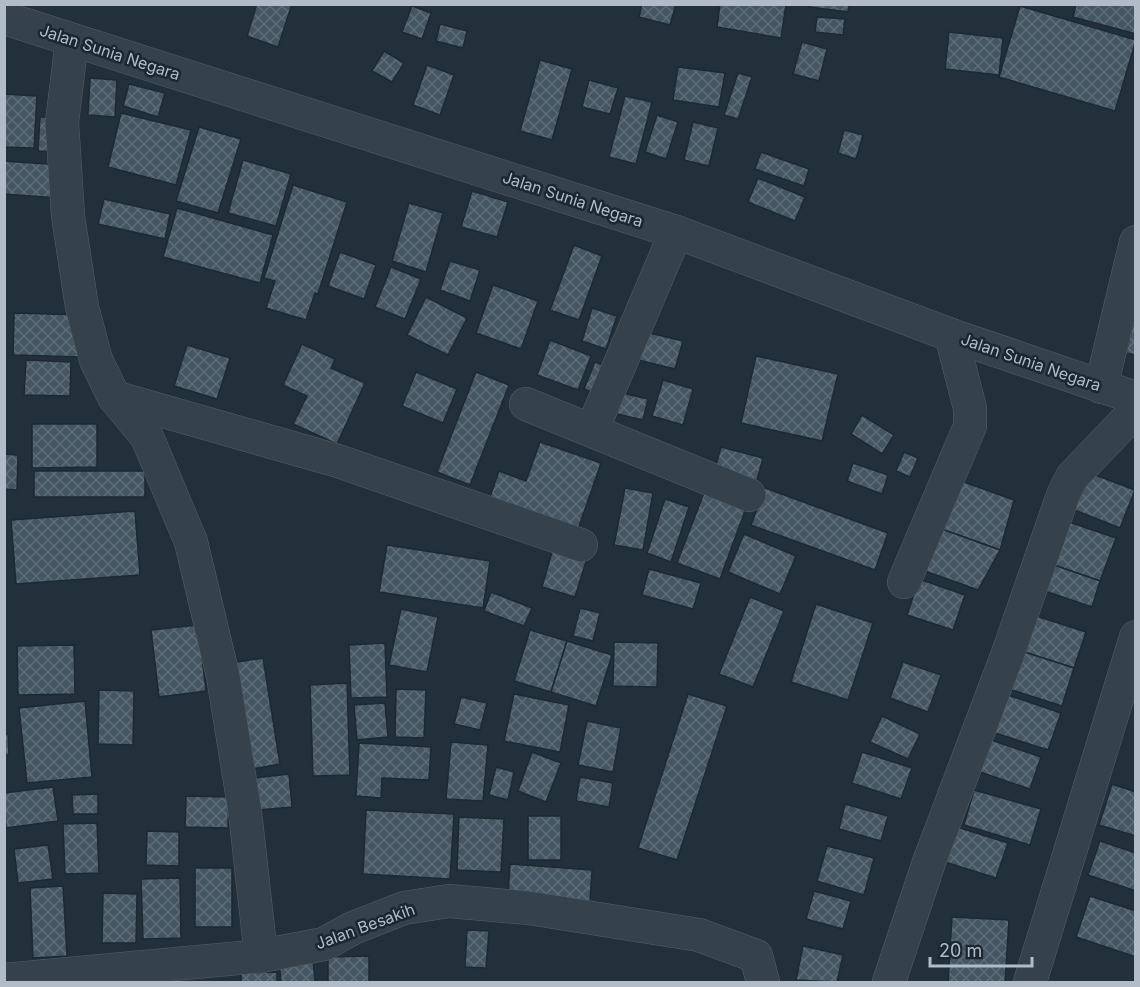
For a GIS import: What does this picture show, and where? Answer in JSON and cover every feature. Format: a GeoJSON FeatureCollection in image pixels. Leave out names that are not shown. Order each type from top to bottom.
{"type":"FeatureCollection","features":[{"type":"Feature","properties":{"kind":"street","name":"Jalan Sunia Negara"},"geometry":{"type":"LineString","coordinates":[[4,18],[676,232],[951,335],[1136,398]]}},
{"type":"Feature","properties":{"kind":"street"},"geometry":{"type":"LineString","coordinates":[[72,40],[62,122],[68,216],[82,307],[96,360],[114,397],[147,437],[171,490],[191,542],[209,607],[223,676],[245,812],[261,956]]}},
{"type":"Feature","properties":{"kind":"street"},"geometry":{"type":"LineString","coordinates":[[592,430],[676,232]]}},
{"type":"Feature","properties":{"kind":"street"},"geometry":{"type":"LineString","coordinates":[[1101,387],[1136,242]]}},
{"type":"Feature","properties":{"kind":"street"},"geometry":{"type":"LineString","coordinates":[[904,582],[970,426],[970,408],[951,335]]}},
{"type":"Feature","properties":{"kind":"street"},"geometry":{"type":"LineString","coordinates":[[114,397],[338,461],[581,545]]}},
{"type":"Feature","properties":{"kind":"street"},"geometry":{"type":"LineString","coordinates":[[526,404],[749,495]]}},
{"type":"Feature","properties":{"kind":"street"},"geometry":{"type":"LineString","coordinates":[[889,982],[929,862],[1007,656],[1063,495],[1072,477],[1136,410]]}},
{"type":"Feature","properties":{"kind":"street"},"geometry":{"type":"LineString","coordinates":[[1030,982],[1136,637]]}},
{"type":"Feature","properties":{"kind":"street","name":"Jalan Besakih"},"geometry":{"type":"LineString","coordinates":[[4,980],[261,956],[324,944],[353,928],[404,908],[449,901],[529,908],[699,935],[760,969]]}},
{"type":"Feature","properties":{"kind":"building"},"geometry":{"type":"Polygon","coordinates":[[[257,4],[292,4],[278,47],[247,36],[257,4]]]}},
{"type":"Feature","properties":{"kind":"building"},"geometry":{"type":"Polygon","coordinates":[[[642,4],[676,4],[670,25],[639,17],[642,4]]]}},
{"type":"Feature","properties":{"kind":"building"},"geometry":{"type":"Polygon","coordinates":[[[720,4],[786,4],[781,38],[717,27],[720,4]]]}},
{"type":"Feature","properties":{"kind":"building"},"geometry":{"type":"Polygon","coordinates":[[[811,4],[849,4],[848,12],[810,7],[811,4]]]}},
{"type":"Feature","properties":{"kind":"building"},"geometry":{"type":"Polygon","coordinates":[[[1076,4],[1136,4],[1136,34],[1073,17],[1076,4]]]}},
{"type":"Feature","properties":{"kind":"building"},"geometry":{"type":"Polygon","coordinates":[[[412,6],[431,13],[422,39],[402,32],[412,6]]]}},
{"type":"Feature","properties":{"kind":"building"},"geometry":{"type":"Polygon","coordinates":[[[1020,6],[1136,40],[1115,111],[999,77],[1020,6]]]}},
{"type":"Feature","properties":{"kind":"building"},"geometry":{"type":"Polygon","coordinates":[[[817,17],[845,19],[843,35],[815,32],[817,17]]]}},
{"type":"Feature","properties":{"kind":"building"},"geometry":{"type":"Polygon","coordinates":[[[440,24],[467,31],[463,48],[436,41],[440,24]]]}},
{"type":"Feature","properties":{"kind":"building"},"geometry":{"type":"Polygon","coordinates":[[[949,32],[1003,38],[999,75],[945,69],[949,32]]]}},
{"type":"Feature","properties":{"kind":"building"},"geometry":{"type":"Polygon","coordinates":[[[802,42],[827,49],[819,81],[793,74],[802,42]]]}},
{"type":"Feature","properties":{"kind":"building"},"geometry":{"type":"Polygon","coordinates":[[[384,51],[404,63],[392,82],[372,71],[384,51]]]}},
{"type":"Feature","properties":{"kind":"building"},"geometry":{"type":"Polygon","coordinates":[[[540,60],[572,69],[552,140],[520,131],[540,60]]]}},
{"type":"Feature","properties":{"kind":"building"},"geometry":{"type":"Polygon","coordinates":[[[427,65],[454,75],[440,115],[413,105],[427,65]]]}},
{"type":"Feature","properties":{"kind":"building"},"geometry":{"type":"Polygon","coordinates":[[[678,67],[725,73],[719,107],[673,100],[678,67]]]}},
{"type":"Feature","properties":{"kind":"building"},"geometry":{"type":"Polygon","coordinates":[[[738,73],[752,77],[738,119],[724,115],[738,73]]]}},
{"type":"Feature","properties":{"kind":"building"},"geometry":{"type":"Polygon","coordinates":[[[90,78],[117,80],[115,117],[88,115],[90,78]]]}},
{"type":"Feature","properties":{"kind":"building"},"geometry":{"type":"Polygon","coordinates":[[[589,80],[618,88],[610,114],[582,107],[589,80]]]}},
{"type":"Feature","properties":{"kind":"building"},"geometry":{"type":"Polygon","coordinates":[[[129,84],[165,93],[158,117],[123,106],[129,84]]]}},
{"type":"Feature","properties":{"kind":"building"},"geometry":{"type":"Polygon","coordinates":[[[4,94],[37,96],[34,148],[4,147],[4,94]]]}},
{"type":"Feature","properties":{"kind":"building"},"geometry":{"type":"Polygon","coordinates":[[[625,96],[652,102],[636,164],[609,157],[625,96]]]}},
{"type":"Feature","properties":{"kind":"building"},"geometry":{"type":"Polygon","coordinates":[[[121,113],[191,130],[176,185],[108,167],[121,113]]]}},
{"type":"Feature","properties":{"kind":"building"},"geometry":{"type":"Polygon","coordinates":[[[657,115],[678,122],[666,159],[645,152],[657,115]]]}},
{"type":"Feature","properties":{"kind":"building"},"geometry":{"type":"Polygon","coordinates":[[[40,117],[61,117],[59,152],[38,151],[40,117]]]}},
{"type":"Feature","properties":{"kind":"building"},"geometry":{"type":"Polygon","coordinates":[[[693,122],[718,128],[709,166],[684,160],[693,122]]]}},
{"type":"Feature","properties":{"kind":"building"},"geometry":{"type":"Polygon","coordinates":[[[199,127],[241,139],[218,213],[176,201],[199,127]]]}},
{"type":"Feature","properties":{"kind":"building"},"geometry":{"type":"Polygon","coordinates":[[[844,130],[863,135],[856,159],[838,153],[844,130]]]}},
{"type":"Feature","properties":{"kind":"building"},"geometry":{"type":"Polygon","coordinates":[[[761,152],[809,169],[804,186],[755,169],[761,152]]]}},
{"type":"Feature","properties":{"kind":"building"},"geometry":{"type":"Polygon","coordinates":[[[243,160],[291,174],[276,226],[228,213],[243,160]]]}},
{"type":"Feature","properties":{"kind":"building"},"geometry":{"type":"Polygon","coordinates":[[[4,161],[61,165],[58,198],[4,194],[4,161]]]}},
{"type":"Feature","properties":{"kind":"building"},"geometry":{"type":"Polygon","coordinates":[[[758,178],[805,197],[795,221],[748,202],[758,178]]]}},
{"type":"Feature","properties":{"kind":"building"},"geometry":{"type":"Polygon","coordinates":[[[293,185],[347,202],[318,294],[315,293],[306,320],[266,308],[275,281],[264,278],[293,185]]]}},
{"type":"Feature","properties":{"kind":"building"},"geometry":{"type":"Polygon","coordinates":[[[472,191],[508,202],[497,237],[461,227],[472,191]]]}},
{"type":"Feature","properties":{"kind":"building"},"geometry":{"type":"Polygon","coordinates":[[[104,199],[170,214],[165,239],[98,224],[104,199]]]}},
{"type":"Feature","properties":{"kind":"building"},"geometry":{"type":"Polygon","coordinates":[[[409,203],[443,213],[426,272],[392,261],[409,203]]]}},
{"type":"Feature","properties":{"kind":"building"},"geometry":{"type":"Polygon","coordinates":[[[177,208],[273,235],[260,283],[163,257],[177,208]]]}},
{"type":"Feature","properties":{"kind":"building"},"geometry":{"type":"Polygon","coordinates":[[[574,245],[602,256],[579,320],[550,310],[574,245]]]}},
{"type":"Feature","properties":{"kind":"building"},"geometry":{"type":"Polygon","coordinates":[[[340,252],[376,265],[364,299],[328,286],[340,252]]]}},
{"type":"Feature","properties":{"kind":"building"},"geometry":{"type":"Polygon","coordinates":[[[450,261],[480,270],[470,301],[440,290],[450,261]]]}},
{"type":"Feature","properties":{"kind":"building"},"geometry":{"type":"Polygon","coordinates":[[[391,267],[421,279],[405,319],[375,307],[391,267]]]}},
{"type":"Feature","properties":{"kind":"building"},"geometry":{"type":"Polygon","coordinates":[[[493,285],[538,301],[521,349],[476,333],[493,285]]]}},
{"type":"Feature","properties":{"kind":"building"},"geometry":{"type":"Polygon","coordinates":[[[426,297],[467,318],[448,355],[407,335],[426,297]]]}},
{"type":"Feature","properties":{"kind":"building"},"geometry":{"type":"Polygon","coordinates":[[[592,308],[617,316],[606,349],[582,341],[592,308]]]}},
{"type":"Feature","properties":{"kind":"building"},"geometry":{"type":"Polygon","coordinates":[[[1136,312],[1136,355],[1126,353],[1136,312]]]}},
{"type":"Feature","properties":{"kind":"building"},"geometry":{"type":"Polygon","coordinates":[[[14,313],[83,315],[82,357],[13,355],[14,313]]]}},
{"type":"Feature","properties":{"kind":"building"},"geometry":{"type":"Polygon","coordinates":[[[641,331],[683,341],[675,369],[634,359],[641,331]]]}},
{"type":"Feature","properties":{"kind":"building"},"geometry":{"type":"Polygon","coordinates":[[[550,340],[591,356],[578,390],[537,375],[550,340]]]}},
{"type":"Feature","properties":{"kind":"building"},"geometry":{"type":"Polygon","coordinates":[[[302,344],[335,359],[331,368],[365,383],[337,444],[293,424],[307,396],[283,385],[302,344]]]}},
{"type":"Feature","properties":{"kind":"building"},"geometry":{"type":"Polygon","coordinates":[[[187,345],[230,358],[217,399],[174,386],[187,345]]]}},
{"type":"Feature","properties":{"kind":"building"},"geometry":{"type":"Polygon","coordinates":[[[756,356],[838,374],[822,441],[741,423],[756,356]]]}},
{"type":"Feature","properties":{"kind":"building"},"geometry":{"type":"Polygon","coordinates":[[[26,360],[71,362],[70,396],[24,395],[26,360]]]}},
{"type":"Feature","properties":{"kind":"building"},"geometry":{"type":"Polygon","coordinates":[[[595,362],[613,369],[601,396],[584,389],[595,362]]]}},
{"type":"Feature","properties":{"kind":"building"},"geometry":{"type":"Polygon","coordinates":[[[416,372],[457,389],[443,423],[402,406],[416,372]]]}},
{"type":"Feature","properties":{"kind":"building"},"geometry":{"type":"Polygon","coordinates":[[[476,372],[509,385],[470,485],[437,472],[476,372]]]}},
{"type":"Feature","properties":{"kind":"building"},"geometry":{"type":"Polygon","coordinates":[[[663,380],[693,389],[683,425],[652,416],[663,380]]]}},
{"type":"Feature","properties":{"kind":"building"},"geometry":{"type":"Polygon","coordinates":[[[622,393],[648,399],[643,420],[617,414],[622,393]]]}},
{"type":"Feature","properties":{"kind":"building"},"geometry":{"type":"Polygon","coordinates":[[[862,415],[894,435],[882,454],[851,434],[862,415]]]}},
{"type":"Feature","properties":{"kind":"building"},"geometry":{"type":"Polygon","coordinates":[[[32,424],[97,424],[97,467],[32,468],[32,424]]]}},
{"type":"Feature","properties":{"kind":"building"},"geometry":{"type":"Polygon","coordinates":[[[540,442],[601,463],[576,535],[487,505],[499,471],[526,481],[540,442]]]}},
{"type":"Feature","properties":{"kind":"building"},"geometry":{"type":"Polygon","coordinates":[[[721,447],[763,458],[757,480],[715,469],[721,447]]]}},
{"type":"Feature","properties":{"kind":"building"},"geometry":{"type":"Polygon","coordinates":[[[904,452],[918,458],[910,477],[896,471],[904,452]]]}},
{"type":"Feature","properties":{"kind":"building"},"geometry":{"type":"Polygon","coordinates":[[[4,454],[18,455],[17,490],[4,489],[4,454]]]}},
{"type":"Feature","properties":{"kind":"building"},"geometry":{"type":"Polygon","coordinates":[[[853,463],[888,475],[882,494],[847,481],[853,463]]]}},
{"type":"Feature","properties":{"kind":"building"},"geometry":{"type":"Polygon","coordinates":[[[1082,470],[1135,490],[1120,528],[1067,507],[1082,470]]]}},
{"type":"Feature","properties":{"kind":"building"},"geometry":{"type":"Polygon","coordinates":[[[34,471],[145,471],[145,497],[34,497],[34,471]]]}},
{"type":"Feature","properties":{"kind":"building"},"geometry":{"type":"Polygon","coordinates":[[[950,477],[1014,500],[1000,550],[936,527],[950,477]]]}},
{"type":"Feature","properties":{"kind":"building"},"geometry":{"type":"Polygon","coordinates":[[[707,485],[749,500],[720,579],[677,563],[707,485]]]}},
{"type":"Feature","properties":{"kind":"building"},"geometry":{"type":"Polygon","coordinates":[[[625,488],[653,493],[643,550],[614,545],[625,488]]]}},
{"type":"Feature","properties":{"kind":"building"},"geometry":{"type":"Polygon","coordinates":[[[765,488],[888,533],[875,570],[751,525],[765,488]]]}},
{"type":"Feature","properties":{"kind":"building"},"geometry":{"type":"Polygon","coordinates":[[[665,499],[689,507],[671,562],[647,553],[665,499]]]}},
{"type":"Feature","properties":{"kind":"building"},"geometry":{"type":"Polygon","coordinates":[[[135,511],[140,575],[16,584],[11,520],[135,511]]]}},
{"type":"Feature","properties":{"kind":"building"},"geometry":{"type":"Polygon","coordinates":[[[1066,521],[1116,538],[1100,581],[1051,564],[1066,521]]]}},
{"type":"Feature","properties":{"kind":"building"},"geometry":{"type":"Polygon","coordinates":[[[936,527],[1000,550],[978,590],[914,567],[936,527]]]}},
{"type":"Feature","properties":{"kind":"building"},"geometry":{"type":"Polygon","coordinates":[[[744,534],[796,556],[780,594],[728,572],[744,534]]]}},
{"type":"Feature","properties":{"kind":"building"},"geometry":{"type":"Polygon","coordinates":[[[387,545],[490,561],[483,608],[379,592],[387,545]]]}},
{"type":"Feature","properties":{"kind":"building"},"geometry":{"type":"Polygon","coordinates":[[[554,545],[588,555],[575,597],[542,587],[554,545]]]}},
{"type":"Feature","properties":{"kind":"building"},"geometry":{"type":"Polygon","coordinates":[[[1051,564],[1100,581],[1092,607],[1042,590],[1051,564]]]}},
{"type":"Feature","properties":{"kind":"building"},"geometry":{"type":"Polygon","coordinates":[[[649,569],[701,583],[693,609],[642,595],[649,569]]]}},
{"type":"Feature","properties":{"kind":"building"},"geometry":{"type":"Polygon","coordinates":[[[919,579],[965,595],[953,630],[907,615],[919,579]]]}},
{"type":"Feature","properties":{"kind":"building"},"geometry":{"type":"Polygon","coordinates":[[[491,592],[532,608],[524,626],[484,611],[491,592]]]}},
{"type":"Feature","properties":{"kind":"building"},"geometry":{"type":"Polygon","coordinates":[[[750,597],[784,611],[753,687],[719,674],[750,597]]]}},
{"type":"Feature","properties":{"kind":"building"},"geometry":{"type":"Polygon","coordinates":[[[816,604],[873,623],[848,700],[791,682],[816,604]]]}},
{"type":"Feature","properties":{"kind":"building"},"geometry":{"type":"Polygon","coordinates":[[[580,608],[600,613],[593,641],[573,636],[580,608]]]}},
{"type":"Feature","properties":{"kind":"building"},"geometry":{"type":"Polygon","coordinates":[[[401,609],[438,617],[427,672],[389,665],[401,609]]]}},
{"type":"Feature","properties":{"kind":"building"},"geometry":{"type":"Polygon","coordinates":[[[1030,614],[1086,632],[1074,668],[1018,650],[1030,614]]]}},
{"type":"Feature","properties":{"kind":"building"},"geometry":{"type":"Polygon","coordinates":[[[198,625],[206,691],[159,697],[151,630],[198,625]]]}},
{"type":"Feature","properties":{"kind":"building"},"geometry":{"type":"Polygon","coordinates":[[[530,630],[567,641],[551,692],[514,681],[530,630]]]}},
{"type":"Feature","properties":{"kind":"building"},"geometry":{"type":"Polygon","coordinates":[[[567,641],[612,655],[596,706],[551,692],[567,641]]]}},
{"type":"Feature","properties":{"kind":"building"},"geometry":{"type":"Polygon","coordinates":[[[614,642],[658,643],[657,687],[613,686],[614,642]]]}},
{"type":"Feature","properties":{"kind":"building"},"geometry":{"type":"Polygon","coordinates":[[[385,643],[387,697],[351,698],[349,645],[385,643]]]}},
{"type":"Feature","properties":{"kind":"building"},"geometry":{"type":"Polygon","coordinates":[[[74,645],[75,694],[18,695],[17,646],[74,645]]]}},
{"type":"Feature","properties":{"kind":"building"},"geometry":{"type":"Polygon","coordinates":[[[1018,650],[1074,668],[1062,706],[1006,688],[1018,650]]]}},
{"type":"Feature","properties":{"kind":"building"},"geometry":{"type":"Polygon","coordinates":[[[263,658],[280,764],[248,770],[231,663],[263,658]]]}},
{"type":"Feature","properties":{"kind":"building"},"geometry":{"type":"Polygon","coordinates":[[[903,662],[941,675],[928,712],[890,698],[903,662]]]}},
{"type":"Feature","properties":{"kind":"building"},"geometry":{"type":"Polygon","coordinates":[[[347,683],[350,775],[313,776],[310,685],[347,683]]]}},
{"type":"Feature","properties":{"kind":"building"},"geometry":{"type":"Polygon","coordinates":[[[396,689],[426,690],[424,738],[395,737],[396,689]]]}},
{"type":"Feature","properties":{"kind":"building"},"geometry":{"type":"Polygon","coordinates":[[[99,690],[134,691],[133,745],[98,744],[99,690]]]}},
{"type":"Feature","properties":{"kind":"building"},"geometry":{"type":"Polygon","coordinates":[[[514,694],[569,705],[560,752],[504,741],[514,694]]]}},
{"type":"Feature","properties":{"kind":"building"},"geometry":{"type":"Polygon","coordinates":[[[688,694],[727,706],[677,860],[638,848],[688,694]]]}},
{"type":"Feature","properties":{"kind":"building"},"geometry":{"type":"Polygon","coordinates":[[[1005,694],[1061,713],[1048,750],[992,732],[1005,694]]]}},
{"type":"Feature","properties":{"kind":"building"},"geometry":{"type":"Polygon","coordinates":[[[461,697],[487,703],[480,730],[454,724],[461,697]]]}},
{"type":"Feature","properties":{"kind":"building"},"geometry":{"type":"Polygon","coordinates":[[[85,701],[92,777],[27,783],[19,708],[85,701]]]}},
{"type":"Feature","properties":{"kind":"building"},"geometry":{"type":"Polygon","coordinates":[[[385,703],[388,737],[357,740],[354,705],[385,703]]]}},
{"type":"Feature","properties":{"kind":"building"},"geometry":{"type":"Polygon","coordinates":[[[882,716],[920,734],[908,759],[870,742],[882,716]]]}},
{"type":"Feature","properties":{"kind":"building"},"geometry":{"type":"Polygon","coordinates":[[[587,721],[621,728],[613,772],[578,765],[587,721]]]}},
{"type":"Feature","properties":{"kind":"building"},"geometry":{"type":"Polygon","coordinates":[[[8,734],[9,755],[4,755],[4,735],[8,734]]]}},
{"type":"Feature","properties":{"kind":"building"},"geometry":{"type":"Polygon","coordinates":[[[988,739],[1041,757],[1030,789],[977,771],[988,739]]]}},
{"type":"Feature","properties":{"kind":"building"},"geometry":{"type":"Polygon","coordinates":[[[451,742],[488,745],[483,801],[446,799],[451,742]]]}},
{"type":"Feature","properties":{"kind":"building"},"geometry":{"type":"Polygon","coordinates":[[[359,743],[431,747],[429,780],[382,778],[381,798],[356,796],[359,743]]]}},
{"type":"Feature","properties":{"kind":"building"},"geometry":{"type":"Polygon","coordinates":[[[532,752],[561,763],[546,802],[518,791],[532,752]]]}},
{"type":"Feature","properties":{"kind":"building"},"geometry":{"type":"Polygon","coordinates":[[[862,752],[912,768],[901,799],[852,783],[862,752]]]}},
{"type":"Feature","properties":{"kind":"building"},"geometry":{"type":"Polygon","coordinates":[[[496,767],[514,772],[508,800],[489,795],[496,767]]]}},
{"type":"Feature","properties":{"kind":"building"},"geometry":{"type":"Polygon","coordinates":[[[289,774],[292,807],[258,810],[254,778],[289,774]]]}},
{"type":"Feature","properties":{"kind":"building"},"geometry":{"type":"Polygon","coordinates":[[[580,777],[613,783],[609,807],[576,801],[580,777]]]}},
{"type":"Feature","properties":{"kind":"building"},"geometry":{"type":"Polygon","coordinates":[[[1112,784],[1136,792],[1136,836],[1099,825],[1112,784]]]}},
{"type":"Feature","properties":{"kind":"building"},"geometry":{"type":"Polygon","coordinates":[[[53,787],[58,821],[6,828],[4,793],[53,787]]]}},
{"type":"Feature","properties":{"kind":"building"},"geometry":{"type":"Polygon","coordinates":[[[974,790],[1041,809],[1030,845],[964,825],[974,790]]]}},
{"type":"Feature","properties":{"kind":"building"},"geometry":{"type":"Polygon","coordinates":[[[98,794],[98,814],[73,814],[72,795],[98,794]]]}},
{"type":"Feature","properties":{"kind":"building"},"geometry":{"type":"Polygon","coordinates":[[[186,796],[229,797],[228,828],[185,827],[186,796]]]}},
{"type":"Feature","properties":{"kind":"building"},"geometry":{"type":"Polygon","coordinates":[[[845,804],[888,816],[881,841],[839,829],[845,804]]]}},
{"type":"Feature","properties":{"kind":"building"},"geometry":{"type":"Polygon","coordinates":[[[366,810],[454,814],[450,879],[363,874],[366,810]]]}},
{"type":"Feature","properties":{"kind":"building"},"geometry":{"type":"Polygon","coordinates":[[[528,816],[561,816],[561,860],[528,860],[528,816]]]}},
{"type":"Feature","properties":{"kind":"building"},"geometry":{"type":"Polygon","coordinates":[[[459,817],[504,819],[501,872],[457,870],[459,817]]]}},
{"type":"Feature","properties":{"kind":"building"},"geometry":{"type":"Polygon","coordinates":[[[97,823],[99,873],[65,874],[63,824],[97,823]]]}},
{"type":"Feature","properties":{"kind":"building"},"geometry":{"type":"Polygon","coordinates":[[[957,827],[1008,843],[996,878],[945,862],[957,827]]]}},
{"type":"Feature","properties":{"kind":"building"},"geometry":{"type":"Polygon","coordinates":[[[147,831],[179,832],[179,866],[146,865],[147,831]]]}},
{"type":"Feature","properties":{"kind":"building"},"geometry":{"type":"Polygon","coordinates":[[[1100,841],[1136,853],[1136,891],[1088,875],[1100,841]]]}},
{"type":"Feature","properties":{"kind":"building"},"geometry":{"type":"Polygon","coordinates":[[[48,845],[53,879],[18,883],[14,849],[48,845]]]}},
{"type":"Feature","properties":{"kind":"building"},"geometry":{"type":"Polygon","coordinates":[[[827,846],[874,858],[864,895],[817,881],[827,846]]]}},
{"type":"Feature","properties":{"kind":"building"},"geometry":{"type":"Polygon","coordinates":[[[510,864],[592,870],[590,901],[508,895],[510,864]]]}},
{"type":"Feature","properties":{"kind":"building"},"geometry":{"type":"Polygon","coordinates":[[[195,868],[232,868],[232,927],[195,927],[195,868]]]}},
{"type":"Feature","properties":{"kind":"building"},"geometry":{"type":"Polygon","coordinates":[[[180,878],[181,938],[143,939],[141,879],[180,878]]]}},
{"type":"Feature","properties":{"kind":"building"},"geometry":{"type":"Polygon","coordinates":[[[63,886],[67,956],[33,958],[30,888],[63,886]]]}},
{"type":"Feature","properties":{"kind":"building"},"geometry":{"type":"Polygon","coordinates":[[[814,891],[851,901],[843,929],[806,919],[814,891]]]}},
{"type":"Feature","properties":{"kind":"building"},"geometry":{"type":"Polygon","coordinates":[[[103,893],[137,894],[136,943],[102,943],[103,893]]]}},
{"type":"Feature","properties":{"kind":"building"},"geometry":{"type":"Polygon","coordinates":[[[1090,896],[1136,911],[1136,957],[1076,937],[1090,896]]]}},
{"type":"Feature","properties":{"kind":"building"},"geometry":{"type":"Polygon","coordinates":[[[952,917],[1009,920],[1005,982],[948,982],[952,917]]]}},
{"type":"Feature","properties":{"kind":"building"},"geometry":{"type":"Polygon","coordinates":[[[467,930],[489,931],[486,968],[465,967],[467,930]]]}},
{"type":"Feature","properties":{"kind":"building"},"geometry":{"type":"Polygon","coordinates":[[[803,946],[843,955],[837,982],[796,980],[803,946]]]}},
{"type":"Feature","properties":{"kind":"building"},"geometry":{"type":"Polygon","coordinates":[[[369,956],[369,982],[328,982],[328,957],[369,956]]]}},
{"type":"Feature","properties":{"kind":"building"},"geometry":{"type":"Polygon","coordinates":[[[313,958],[315,982],[281,982],[279,962],[313,958]]]}},
{"type":"Feature","properties":{"kind":"building"},"geometry":{"type":"Polygon","coordinates":[[[277,972],[277,982],[241,982],[241,973],[277,972]]]}}]}
